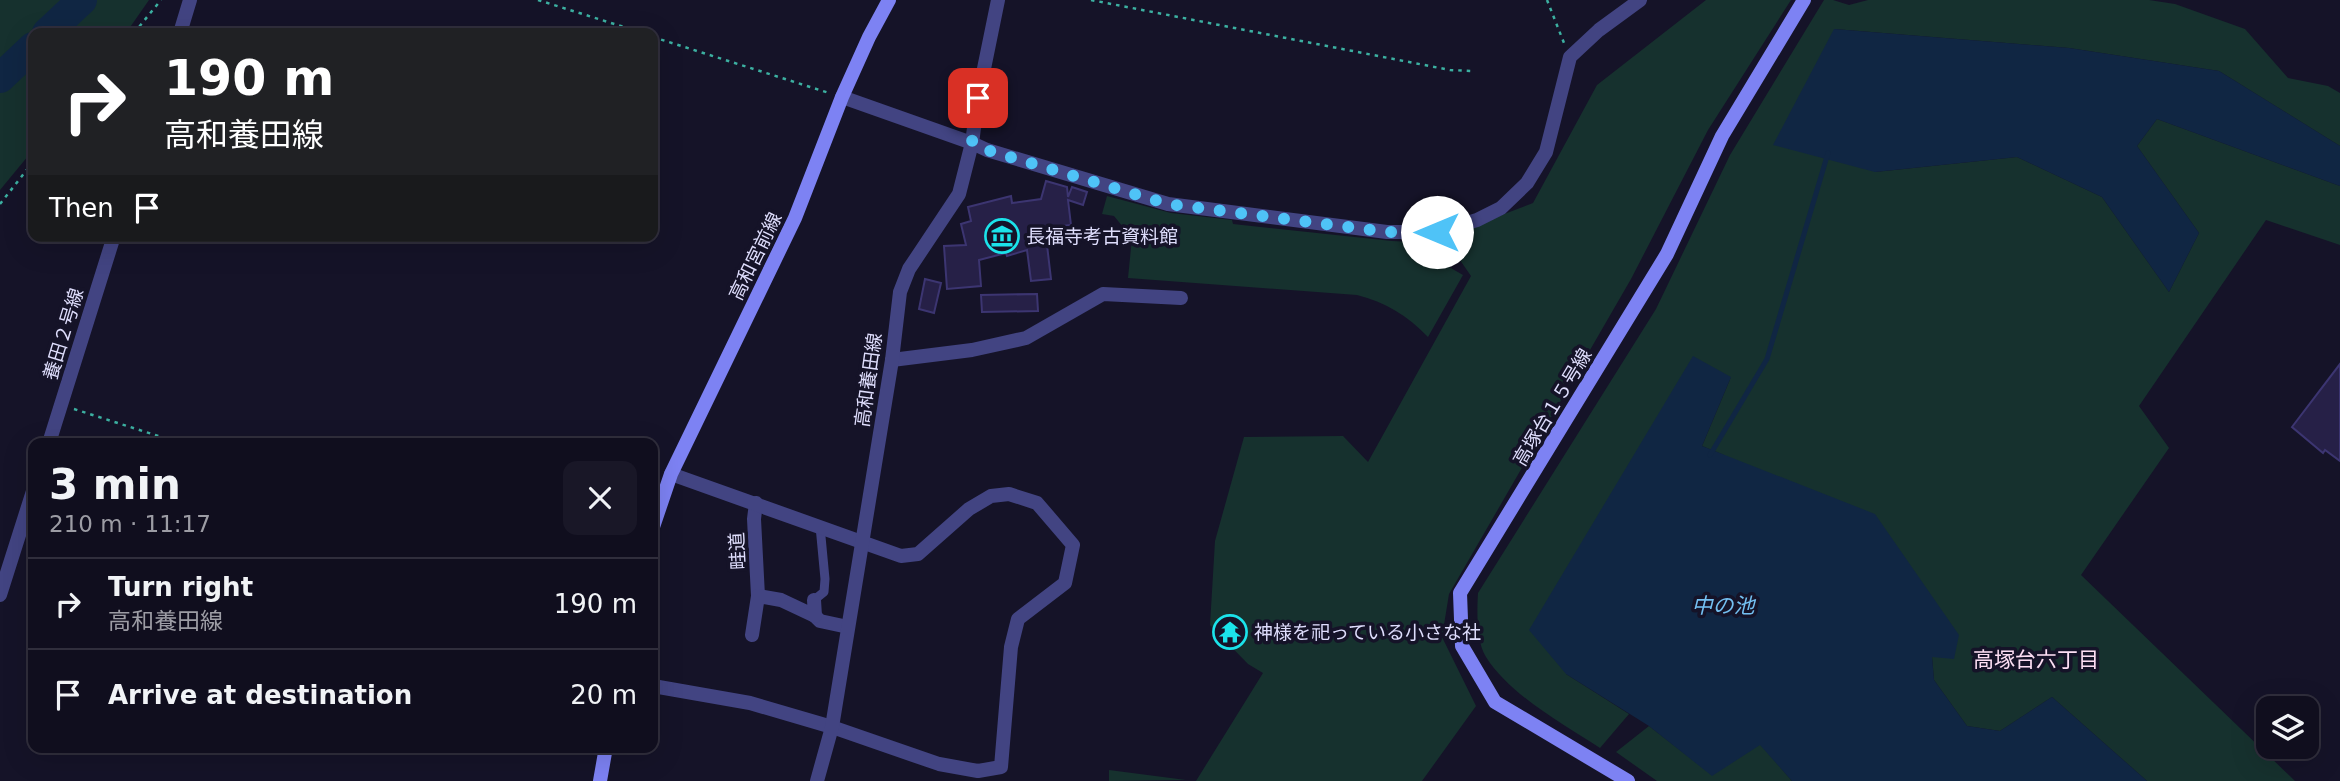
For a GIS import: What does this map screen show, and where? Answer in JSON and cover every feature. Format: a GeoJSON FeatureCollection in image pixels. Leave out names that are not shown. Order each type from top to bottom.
{"type":"FeatureCollection","features":[{"type":"Feature","properties":{"kind":"street"},"geometry":{"type":"LineString","coordinates":[[182,28],[190,0]]}},
{"type":"Feature","properties":{"kind":"street","name":"高和宮前線"},"geometry":{"type":"LineString","coordinates":[[658,512],[671,474],[795,218],[842,97],[889,0]]}},
{"type":"Feature","properties":{"kind":"street","name":"高和養田線"},"geometry":{"type":"LineString","coordinates":[[817,781],[832,727],[892,360],[900,292],[909,269],[959,194],[972,142],[998,0]]}},
{"type":"Feature","properties":{"kind":"street"},"geometry":{"type":"LineString","coordinates":[[842,97],[972,142],[987,150],[1168,204],[1387,232],[1437,232],[1477,220],[1501,208],[1527,183],[1546,152],[1570,57],[1599,30],[1640,0]]}},
{"type":"Feature","properties":{"kind":"street","name":"高塚台１５号線"},"geometry":{"type":"LineString","coordinates":[[1628,781],[1495,702],[1462,646],[1460,593],[1667,254],[1723,136],[1804,0]]}},
{"type":"Feature","properties":{"kind":"street","name":"養田２号線"},"geometry":{"type":"LineString","coordinates":[[51,438],[112,242]]}},
{"type":"Feature","properties":{"kind":"street"},"geometry":{"type":"LineString","coordinates":[[892,360],[972,350],[1026,338],[1103,294],[1181,298]]}},
{"type":"Feature","properties":{"kind":"street"},"geometry":{"type":"LineString","coordinates":[[658,688],[750,703],[832,727],[939,764],[978,771],[1001,767],[1011,647],[1018,619],[1066,583],[1073,545],[1037,503],[1009,494],[991,496],[968,509],[918,554],[901,556],[863,540],[671,474]]}},
{"type":"Feature","properties":{"kind":"street","name":"畦道"},"geometry":{"type":"LineString","coordinates":[[752,635],[758,596],[755,503]]}},
{"type":"Feature","properties":{"kind":"street"},"geometry":{"type":"LineString","coordinates":[[0,595],[28,507]]}},
{"type":"Feature","properties":{"kind":"street","name":"畦道"},"geometry":{"type":"LineString","coordinates":[[758,596],[780,600],[815,616],[820,621],[848,627]]}},
{"type":"Feature","properties":{"kind":"street"},"geometry":{"type":"LineString","coordinates":[[814,600],[815,616]]}},
{"type":"Feature","properties":{"kind":"street"},"geometry":{"type":"LineString","coordinates":[[600,781],[605,753]]}},
{"type":"Feature","properties":{"kind":"lane"},"geometry":{"type":"LineString","coordinates":[[814,600],[824,592],[820,526]]}},
{"type":"Feature","properties":{"kind":"path"},"geometry":{"type":"LineString","coordinates":[[138,28],[161,0]]}},
{"type":"Feature","properties":{"kind":"path"},"geometry":{"type":"LineString","coordinates":[[538,0],[626,28]]}},
{"type":"Feature","properties":{"kind":"path"},"geometry":{"type":"LineString","coordinates":[[1091,0],[1450,70],[1472,71]]}},
{"type":"Feature","properties":{"kind":"path"},"geometry":{"type":"LineString","coordinates":[[1548,0],[1570,57]]}},
{"type":"Feature","properties":{"kind":"path"},"geometry":{"type":"LineString","coordinates":[[658,39],[842,97]]}},
{"type":"Feature","properties":{"kind":"path"},"geometry":{"type":"LineString","coordinates":[[0,204],[28,168]]}},
{"type":"Feature","properties":{"kind":"path"},"geometry":{"type":"LineString","coordinates":[[61,405],[164,438]]}},
{"type":"Feature","properties":{"kind":"green space"},"geometry":{"type":"Polygon","coordinates":[[[0,0],[149,0],[129,28],[28,28],[28,156],[0,190],[0,0]]]}},
{"type":"Feature","properties":{"kind":"green space"},"geometry":{"type":"Polygon","coordinates":[[[1706,0],[1791,0],[1708,130],[1631,279],[1449,594],[1442,637],[1476,706],[1422,781],[1196,781],[1263,673],[1248,664],[1210,625],[1215,541],[1244,437],[1343,436],[1368,462],[1471,276],[1444,237],[1533,203],[1597,85],[1706,0]]]}},
{"type":"Feature","properties":{"kind":"green space"},"geometry":{"type":"Polygon","coordinates":[[[1824,0],[1849,5],[1868,0],[2149,0],[2175,4],[2245,29],[2288,78],[2328,86],[2340,93],[2340,146],[2219,71],[2069,48],[1834,29],[1875,172],[2017,157],[2102,197],[2169,292],[2199,233],[2137,146],[2157,119],[2340,186],[2340,245],[2266,220],[2139,406],[2169,448],[2081,575],[2256,743],[2256,759],[2272,759],[2295,781],[2147,781],[2052,697],[2000,731],[1967,726],[1934,680],[1932,657],[1724,455],[1702,446],[1731,377],[1566,674],[1629,714],[1600,748],[1554,719],[1496,671],[1483,651],[1479,635],[1478,593],[1656,309],[1730,155],[1824,0]]]}},
{"type":"Feature","properties":{"kind":"green space"},"geometry":{"type":"Polygon","coordinates":[[[1107,196],[1171,213],[1232,220],[1233,224],[1432,243],[1439,247],[1435,259],[1463,275],[1428,337],[1396,311],[1357,295],[1128,278],[1132,238],[1114,216],[1102,214],[1107,196]]]}},
{"type":"Feature","properties":{"kind":"green space"},"geometry":{"type":"Polygon","coordinates":[[[1649,726],[1712,775],[1760,744],[1792,781],[1657,781],[1616,752],[1649,726]]]}},
{"type":"Feature","properties":{"kind":"green space"},"geometry":{"type":"Polygon","coordinates":[[[1109,770],[1186,780],[1109,781],[1109,770]]]}},
{"type":"Feature","properties":{"kind":"water"},"geometry":{"type":"Polygon","coordinates":[[[1834,29],[2069,48],[2219,71],[2340,146],[2340,186],[2157,119],[2137,146],[2199,233],[2169,292],[2102,197],[2017,157],[1875,172],[1773,145],[1834,29]]]}},
{"type":"Feature","properties":{"kind":"water","name":"中の池"},"geometry":{"type":"Polygon","coordinates":[[[1693,356],[1731,377],[1702,446],[1875,514],[1959,635],[1954,659],[1932,657],[1934,680],[1967,726],[2000,731],[2052,697],[2147,781],[1792,781],[1760,745],[1712,776],[1649,726],[1566,674],[1529,630],[1693,356]]]}},
{"type":"Feature","properties":{"kind":"building"},"geometry":{"type":"Polygon","coordinates":[[[1046,181],[1067,187],[1068,197],[1072,187],[1087,192],[1083,205],[1068,200],[1071,225],[1045,228],[1051,279],[1031,281],[1027,250],[979,260],[981,286],[947,289],[944,246],[966,245],[961,224],[971,221],[968,207],[1011,196],[1012,203],[1041,199],[1046,181]]]}},
{"type":"Feature","properties":{"kind":"building"},"geometry":{"type":"Polygon","coordinates":[[[925,279],[941,283],[934,313],[919,309],[925,279]]]}},
{"type":"Feature","properties":{"kind":"building"},"geometry":{"type":"Polygon","coordinates":[[[1037,294],[1038,311],[982,312],[981,295],[1037,294]]]}},
{"type":"Feature","properties":{"kind":"building"},"geometry":{"type":"Polygon","coordinates":[[[2340,364],[2340,461],[2325,450],[2323,453],[2292,427],[2340,364]]]}},
{"type":"Feature","properties":{"kind":"waterway"},"geometry":{"type":"LineString","coordinates":[[52,28],[82,0]]}},
{"type":"Feature","properties":{"kind":"waterway"},"geometry":{"type":"LineString","coordinates":[[0,78],[28,52]]}},
{"type":"Feature","properties":{"kind":"waterway"},"geometry":{"type":"LineString","coordinates":[[1710,455],[1767,359],[1828,153]]}},
{"type":"Feature","properties":{"kind":"place","name":"長福寺考古資料館"},"geometry":{"type":"Point","coordinates":[1002,236]}},
{"type":"Feature","properties":{"kind":"place","name":"神様を祀っている小さな社"},"geometry":{"type":"Point","coordinates":[1230,632]}},
{"type":"Feature","properties":{"kind":"district","name":"高塚台六丁目"},"geometry":{"type":"Point","coordinates":[2036,660]}},
{"type":"Feature","properties":{"kind":"route"},"geometry":{"type":"LineString","coordinates":[[978,98],[972,142],[987,150],[1168,204],[1387,232],[1437,232]]}}]}
